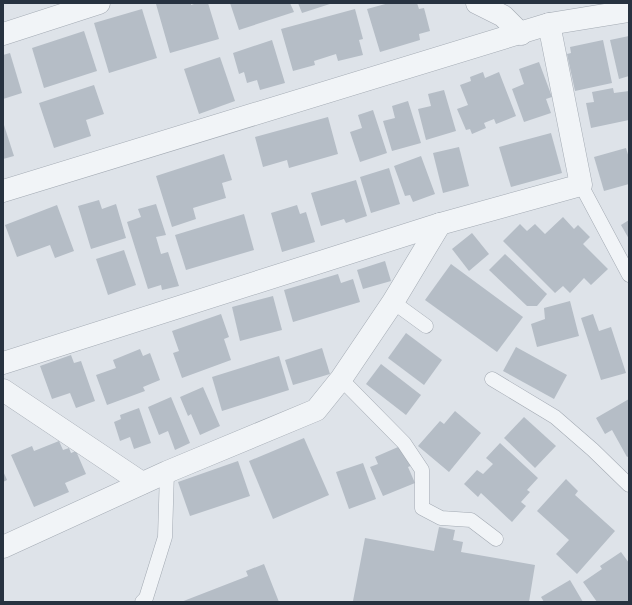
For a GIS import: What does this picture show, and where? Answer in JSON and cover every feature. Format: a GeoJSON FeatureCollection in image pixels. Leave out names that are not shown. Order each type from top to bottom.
{"type":"FeatureCollection","features":[{"type":"Feature","properties":{"kind":"street"},"geometry":{"type":"LineString","coordinates":[[3,34],[100,3]]}},
{"type":"Feature","properties":{"kind":"street"},"geometry":{"type":"LineString","coordinates":[[477,3],[503,16],[521,34]]}},
{"type":"Feature","properties":{"kind":"street"},"geometry":{"type":"LineString","coordinates":[[3,191],[521,34],[549,24],[629,11]]}},
{"type":"Feature","properties":{"kind":"street"},"geometry":{"type":"LineString","coordinates":[[3,363],[440,224],[581,185],[549,24]]}},
{"type":"Feature","properties":{"kind":"street"},"geometry":{"type":"LineString","coordinates":[[3,547],[167,472],[316,410],[341,379],[393,302],[440,224]]}},
{"type":"Feature","properties":{"kind":"street"},"geometry":{"type":"LineString","coordinates":[[3,390],[142,483]]}},
{"type":"Feature","properties":{"kind":"lane"},"geometry":{"type":"LineString","coordinates":[[581,185],[629,275]]}},
{"type":"Feature","properties":{"kind":"lane"},"geometry":{"type":"LineString","coordinates":[[393,302],[426,326]]}},
{"type":"Feature","properties":{"kind":"lane"},"geometry":{"type":"LineString","coordinates":[[341,379],[404,442],[422,470],[422,508],[441,518],[471,520],[496,540]]}},
{"type":"Feature","properties":{"kind":"lane"},"geometry":{"type":"LineString","coordinates":[[492,379],[555,417],[593,450],[629,485]]}},
{"type":"Feature","properties":{"kind":"lane"},"geometry":{"type":"LineString","coordinates":[[142,602],[146,598],[165,538],[167,472]]}},
{"type":"Feature","properties":{"kind":"building"},"geometry":{"type":"Polygon","coordinates":[[[191,3],[191,5],[197,3],[208,3],[219,39],[170,53],[156,4],[191,3]]]}},
{"type":"Feature","properties":{"kind":"building"},"geometry":{"type":"Polygon","coordinates":[[[230,3],[290,3],[294,12],[239,30],[230,3]]]}},
{"type":"Feature","properties":{"kind":"building"},"geometry":{"type":"Polygon","coordinates":[[[298,3],[333,3],[302,13],[298,3]]]}},
{"type":"Feature","properties":{"kind":"building"},"geometry":{"type":"Polygon","coordinates":[[[389,3],[417,3],[419,9],[424,8],[430,31],[419,34],[420,40],[380,52],[367,9],[389,3]]]}},
{"type":"Feature","properties":{"kind":"building"},"geometry":{"type":"Polygon","coordinates":[[[142,9],[157,58],[109,73],[94,23],[142,9]]]}},
{"type":"Feature","properties":{"kind":"building"},"geometry":{"type":"Polygon","coordinates":[[[355,9],[363,39],[359,40],[363,55],[338,61],[336,54],[314,61],[315,65],[293,71],[281,29],[355,9]]]}},
{"type":"Feature","properties":{"kind":"building"},"geometry":{"type":"Polygon","coordinates":[[[84,31],[97,71],[44,88],[32,48],[84,31]]]}},
{"type":"Feature","properties":{"kind":"building"},"geometry":{"type":"Polygon","coordinates":[[[629,36],[629,76],[619,79],[610,40],[629,36]]]}},
{"type":"Feature","properties":{"kind":"building"},"geometry":{"type":"Polygon","coordinates":[[[272,40],[285,83],[260,90],[257,80],[247,83],[244,72],[239,74],[233,53],[272,40]]]}},
{"type":"Feature","properties":{"kind":"building"},"geometry":{"type":"Polygon","coordinates":[[[603,40],[612,83],[575,91],[567,54],[571,53],[570,47],[603,40]]]}},
{"type":"Feature","properties":{"kind":"building"},"geometry":{"type":"Polygon","coordinates":[[[10,53],[22,93],[3,99],[3,55],[10,53]]]}},
{"type":"Feature","properties":{"kind":"building"},"geometry":{"type":"Polygon","coordinates":[[[220,57],[235,101],[199,114],[184,69],[220,57]]]}},
{"type":"Feature","properties":{"kind":"building"},"geometry":{"type":"Polygon","coordinates":[[[539,62],[552,97],[546,99],[551,113],[524,122],[512,89],[524,84],[519,69],[539,62]]]}},
{"type":"Feature","properties":{"kind":"building"},"geometry":{"type":"Polygon","coordinates":[[[483,72],[485,78],[499,72],[516,116],[496,124],[494,119],[484,123],[486,128],[472,134],[470,129],[466,130],[457,109],[468,105],[460,85],[471,81],[470,77],[483,72]]]}},
{"type":"Feature","properties":{"kind":"building"},"geometry":{"type":"Polygon","coordinates":[[[94,85],[104,114],[86,120],[91,136],[54,148],[39,103],[94,85]]]}},
{"type":"Feature","properties":{"kind":"building"},"geometry":{"type":"Polygon","coordinates":[[[613,88],[614,93],[629,91],[629,120],[591,128],[586,103],[594,102],[592,92],[613,88]]]}},
{"type":"Feature","properties":{"kind":"building"},"geometry":{"type":"Polygon","coordinates":[[[444,90],[456,131],[426,140],[418,109],[431,106],[428,94],[444,90]]]}},
{"type":"Feature","properties":{"kind":"building"},"geometry":{"type":"Polygon","coordinates":[[[408,101],[421,143],[392,151],[383,121],[395,118],[392,106],[408,101]]]}},
{"type":"Feature","properties":{"kind":"building"},"geometry":{"type":"Polygon","coordinates":[[[373,110],[387,153],[360,162],[350,132],[362,128],[358,115],[373,110]]]}},
{"type":"Feature","properties":{"kind":"building"},"geometry":{"type":"Polygon","coordinates":[[[328,117],[338,154],[289,168],[287,160],[263,167],[255,137],[328,117]]]}},
{"type":"Feature","properties":{"kind":"building"},"geometry":{"type":"Polygon","coordinates":[[[3,122],[14,156],[3,159],[3,122]]]}},
{"type":"Feature","properties":{"kind":"building"},"geometry":{"type":"Polygon","coordinates":[[[551,133],[562,173],[511,187],[499,147],[551,133]]]}},
{"type":"Feature","properties":{"kind":"building"},"geometry":{"type":"Polygon","coordinates":[[[459,147],[469,186],[443,193],[433,153],[459,147]]]}},
{"type":"Feature","properties":{"kind":"building"},"geometry":{"type":"Polygon","coordinates":[[[626,148],[629,158],[629,184],[604,191],[594,157],[626,148]]]}},
{"type":"Feature","properties":{"kind":"building"},"geometry":{"type":"Polygon","coordinates":[[[224,154],[232,180],[222,183],[226,198],[193,208],[196,219],[172,227],[156,176],[224,154]]]}},
{"type":"Feature","properties":{"kind":"building"},"geometry":{"type":"Polygon","coordinates":[[[421,156],[435,194],[413,202],[410,195],[405,196],[394,166],[421,156]]]}},
{"type":"Feature","properties":{"kind":"building"},"geometry":{"type":"Polygon","coordinates":[[[389,168],[400,204],[371,213],[360,177],[389,168]]]}},
{"type":"Feature","properties":{"kind":"building"},"geometry":{"type":"Polygon","coordinates":[[[356,180],[367,216],[346,223],[344,219],[321,226],[311,193],[356,180]]]}},
{"type":"Feature","properties":{"kind":"building"},"geometry":{"type":"Polygon","coordinates":[[[99,200],[102,209],[116,204],[126,238],[91,249],[78,206],[99,200]]]}},
{"type":"Feature","properties":{"kind":"building"},"geometry":{"type":"Polygon","coordinates":[[[156,204],[166,235],[156,237],[161,254],[168,252],[179,286],[162,290],[161,285],[148,289],[127,222],[141,217],[138,209],[156,204]]]}},
{"type":"Feature","properties":{"kind":"building"},"geometry":{"type":"Polygon","coordinates":[[[57,205],[74,251],[55,258],[50,245],[17,257],[5,225],[57,205]]]}},
{"type":"Feature","properties":{"kind":"building"},"geometry":{"type":"Polygon","coordinates":[[[297,205],[300,214],[306,212],[315,242],[282,252],[271,213],[297,205]]]}},
{"type":"Feature","properties":{"kind":"building"},"geometry":{"type":"Polygon","coordinates":[[[244,214],[254,250],[186,270],[175,235],[244,214]]]}},
{"type":"Feature","properties":{"kind":"building"},"geometry":{"type":"Polygon","coordinates":[[[563,217],[574,229],[578,225],[590,237],[583,244],[608,269],[591,285],[584,278],[570,293],[563,286],[555,293],[503,241],[520,224],[527,231],[535,224],[545,234],[563,217]]]}},
{"type":"Feature","properties":{"kind":"building"},"geometry":{"type":"Polygon","coordinates":[[[629,220],[629,239],[621,225],[629,220]]]}},
{"type":"Feature","properties":{"kind":"building"},"geometry":{"type":"Polygon","coordinates":[[[472,233],[489,254],[469,271],[452,249],[472,233]]]}},
{"type":"Feature","properties":{"kind":"building"},"geometry":{"type":"Polygon","coordinates":[[[124,250],[136,285],[108,295],[96,259],[124,250]]]}},
{"type":"Feature","properties":{"kind":"building"},"geometry":{"type":"Polygon","coordinates":[[[505,254],[547,294],[537,306],[527,306],[489,270],[505,254]]]}},
{"type":"Feature","properties":{"kind":"building"},"geometry":{"type":"Polygon","coordinates":[[[385,261],[391,281],[363,289],[357,270],[385,261]]]}},
{"type":"Feature","properties":{"kind":"building"},"geometry":{"type":"Polygon","coordinates":[[[451,264],[523,317],[497,352],[425,300],[451,264]]]}},
{"type":"Feature","properties":{"kind":"building"},"geometry":{"type":"Polygon","coordinates":[[[338,274],[341,283],[353,279],[360,302],[293,322],[284,290],[338,274]]]}},
{"type":"Feature","properties":{"kind":"building"},"geometry":{"type":"Polygon","coordinates":[[[273,296],[282,330],[240,341],[232,307],[273,296]]]}},
{"type":"Feature","properties":{"kind":"building"},"geometry":{"type":"Polygon","coordinates":[[[570,301],[579,336],[537,347],[531,324],[545,319],[544,308],[570,301]]]}},
{"type":"Feature","properties":{"kind":"building"},"geometry":{"type":"Polygon","coordinates":[[[221,314],[229,337],[224,339],[231,360],[182,378],[173,353],[179,351],[172,331],[221,314]]]}},
{"type":"Feature","properties":{"kind":"building"},"geometry":{"type":"Polygon","coordinates":[[[593,314],[599,331],[611,327],[626,373],[601,380],[581,318],[593,314]]]}},
{"type":"Feature","properties":{"kind":"building"},"geometry":{"type":"Polygon","coordinates":[[[406,333],[442,360],[424,385],[388,358],[406,333]]]}},
{"type":"Feature","properties":{"kind":"building"},"geometry":{"type":"Polygon","coordinates":[[[516,347],[567,375],[554,399],[503,371],[516,347]]]}},
{"type":"Feature","properties":{"kind":"building"},"geometry":{"type":"Polygon","coordinates":[[[322,348],[330,374],[293,385],[285,360],[322,348]]]}},
{"type":"Feature","properties":{"kind":"building"},"geometry":{"type":"Polygon","coordinates":[[[140,349],[143,356],[150,353],[160,380],[143,387],[145,391],[107,405],[96,375],[116,368],[113,360],[140,349]]]}},
{"type":"Feature","properties":{"kind":"building"},"geometry":{"type":"Polygon","coordinates":[[[71,355],[74,363],[81,361],[95,401],[76,408],[70,393],[52,399],[40,366],[71,355]]]}},
{"type":"Feature","properties":{"kind":"building"},"geometry":{"type":"Polygon","coordinates":[[[279,356],[289,390],[222,411],[212,377],[279,356]]]}},
{"type":"Feature","properties":{"kind":"building"},"geometry":{"type":"Polygon","coordinates":[[[381,364],[421,395],[406,415],[366,384],[381,364]]]}},
{"type":"Feature","properties":{"kind":"building"},"geometry":{"type":"Polygon","coordinates":[[[203,387],[220,426],[200,435],[191,414],[188,416],[180,397],[203,387]]]}},
{"type":"Feature","properties":{"kind":"building"},"geometry":{"type":"Polygon","coordinates":[[[171,397],[190,443],[175,450],[168,431],[159,435],[148,407],[171,397]]]}},
{"type":"Feature","properties":{"kind":"building"},"geometry":{"type":"Polygon","coordinates":[[[629,399],[629,456],[627,457],[612,430],[605,434],[596,418],[629,399]]]}},
{"type":"Feature","properties":{"kind":"building"},"geometry":{"type":"Polygon","coordinates":[[[139,408],[151,443],[134,449],[130,437],[120,441],[114,422],[121,419],[120,415],[139,408]]]}},
{"type":"Feature","properties":{"kind":"building"},"geometry":{"type":"Polygon","coordinates":[[[455,411],[481,433],[449,472],[418,446],[440,421],[444,424],[455,411]]]}},
{"type":"Feature","properties":{"kind":"building"},"geometry":{"type":"Polygon","coordinates":[[[524,417],[556,446],[535,468],[504,438],[524,417]]]}},
{"type":"Feature","properties":{"kind":"building"},"geometry":{"type":"Polygon","coordinates":[[[304,438],[329,495],[273,519],[249,461],[304,438]]]}},
{"type":"Feature","properties":{"kind":"building"},"geometry":{"type":"Polygon","coordinates":[[[59,441],[63,450],[69,448],[71,453],[76,451],[86,474],[65,483],[69,492],[34,507],[11,455],[32,446],[34,451],[59,441]]]}},
{"type":"Feature","properties":{"kind":"building"},"geometry":{"type":"Polygon","coordinates":[[[500,443],[538,478],[527,490],[530,492],[521,502],[526,506],[512,522],[481,493],[478,497],[464,484],[477,470],[483,474],[493,464],[486,458],[500,443]]]}},
{"type":"Feature","properties":{"kind":"building"},"geometry":{"type":"Polygon","coordinates":[[[405,444],[413,465],[408,467],[415,483],[383,496],[370,467],[378,464],[375,457],[405,444]]]}},
{"type":"Feature","properties":{"kind":"building"},"geometry":{"type":"Polygon","coordinates":[[[238,461],[250,496],[190,516],[178,482],[238,461]]]}},
{"type":"Feature","properties":{"kind":"building"},"geometry":{"type":"Polygon","coordinates":[[[363,463],[376,499],[349,509],[336,472],[363,463]]]}},
{"type":"Feature","properties":{"kind":"building"},"geometry":{"type":"Polygon","coordinates":[[[3,471],[7,480],[3,482],[3,471]]]}},
{"type":"Feature","properties":{"kind":"building"},"geometry":{"type":"Polygon","coordinates":[[[566,479],[578,491],[575,495],[615,531],[577,574],[556,554],[569,540],[537,511],[566,479]]]}},
{"type":"Feature","properties":{"kind":"building"},"geometry":{"type":"Polygon","coordinates":[[[439,527],[455,530],[453,540],[463,542],[461,552],[535,565],[529,602],[353,601],[365,538],[434,551],[439,527]]]}},
{"type":"Feature","properties":{"kind":"building"},"geometry":{"type":"Polygon","coordinates":[[[621,552],[629,563],[629,602],[597,602],[583,582],[602,569],[600,566],[621,552]]]}},
{"type":"Feature","properties":{"kind":"building"},"geometry":{"type":"Polygon","coordinates":[[[264,564],[279,602],[181,602],[248,576],[246,571],[264,564]]]}},
{"type":"Feature","properties":{"kind":"building"},"geometry":{"type":"Polygon","coordinates":[[[570,580],[583,602],[544,602],[541,597],[570,580]]]}}]}
